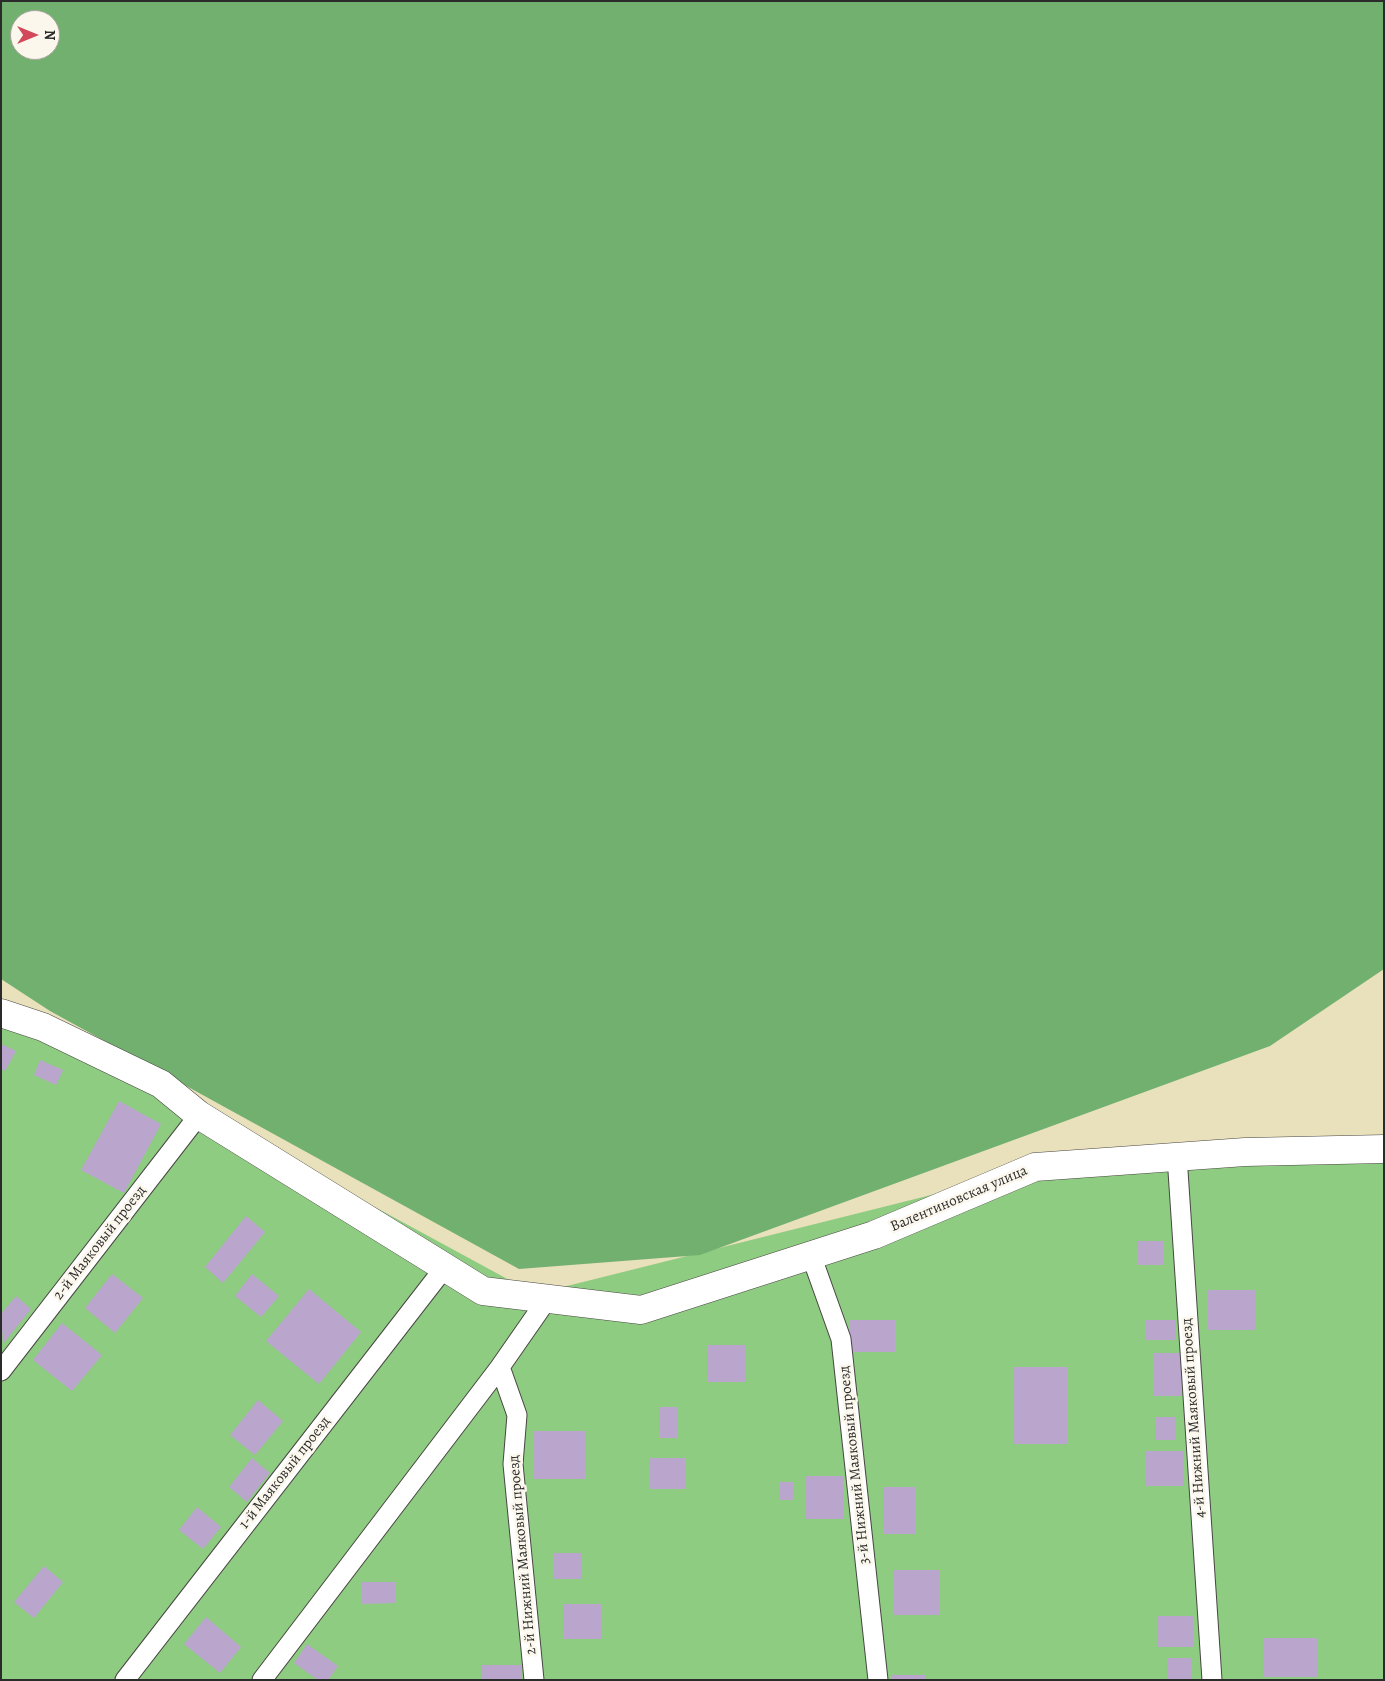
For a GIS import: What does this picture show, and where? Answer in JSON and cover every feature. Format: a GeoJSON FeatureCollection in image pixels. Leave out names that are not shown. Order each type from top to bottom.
{"type":"FeatureCollection","features":[{"type":"Feature","properties":{"kind":"street","name":"Валентиновская улица"},"geometry":{"type":"LineString","coordinates":[[1,1012],[43,1026],[161,1084],[199,1115],[484,1291],[642,1310],[874,1234],[1035,1167],[1245,1152],[1384,1148]]}},
{"type":"Feature","properties":{"kind":"lane","name":"2-й Маяковый проезд"},"geometry":{"type":"LineString","coordinates":[[1,1371],[199,1115]]}},
{"type":"Feature","properties":{"kind":"lane","name":"4-й Нижний Маяковый проезд"},"geometry":{"type":"LineString","coordinates":[[1177,1156],[1212,1680]]}},
{"type":"Feature","properties":{"kind":"lane","name":"3-й Нижний Маяковый проезд"},"geometry":{"type":"LineString","coordinates":[[811,1254],[840,1339],[878,1680]]}},
{"type":"Feature","properties":{"kind":"lane","name":"1-й Маяковый проезд"},"geometry":{"type":"LineString","coordinates":[[125,1680],[445,1267]]}},
{"type":"Feature","properties":{"kind":"lane"},"geometry":{"type":"LineString","coordinates":[[262,1680],[500,1367],[548,1298]]}},
{"type":"Feature","properties":{"kind":"lane","name":"2-й Нижний Маяковый проезд"},"geometry":{"type":"LineString","coordinates":[[500,1367],[517,1416],[513,1464],[534,1680]]}},
{"type":"Feature","properties":{"kind":"green space"},"geometry":{"type":"Polygon","coordinates":[[[1,1],[1384,1],[1384,969],[1270,1046],[700,1255],[519,1269],[50,1011],[1,979],[1,1]]]}},
{"type":"Feature","properties":{"kind":"green space"},"geometry":{"type":"Polygon","coordinates":[[[1,1004],[535,1294],[1047,1166],[1384,1141],[1384,1680],[1,1680],[1,1004]]]}},
{"type":"Feature","properties":{"kind":"building"},"geometry":{"type":"Polygon","coordinates":[[[1,1044],[16,1051],[5,1071],[1,1069],[1,1044]]]}},
{"type":"Feature","properties":{"kind":"building"},"geometry":{"type":"Polygon","coordinates":[[[40,1060],[63,1070],[56,1085],[34,1075],[40,1060]]]}},
{"type":"Feature","properties":{"kind":"building"},"geometry":{"type":"Polygon","coordinates":[[[119,1101],[161,1124],[124,1193],[81,1170],[119,1101]]]}},
{"type":"Feature","properties":{"kind":"building"},"geometry":{"type":"Polygon","coordinates":[[[246,1216],[265,1232],[223,1283],[205,1267],[246,1216]]]}},
{"type":"Feature","properties":{"kind":"building"},"geometry":{"type":"Polygon","coordinates":[[[1137,1241],[1163,1241],[1163,1265],[1137,1265],[1137,1241]]]}},
{"type":"Feature","properties":{"kind":"building"},"geometry":{"type":"Polygon","coordinates":[[[112,1274],[143,1298],[115,1333],[85,1308],[112,1274]]]}},
{"type":"Feature","properties":{"kind":"building"},"geometry":{"type":"Polygon","coordinates":[[[252,1274],[279,1296],[261,1317],[235,1296],[252,1274]]]}},
{"type":"Feature","properties":{"kind":"building"},"geometry":{"type":"Polygon","coordinates":[[[309,1289],[361,1332],[319,1384],[266,1341],[309,1289]]]}},
{"type":"Feature","properties":{"kind":"building"},"geometry":{"type":"Polygon","coordinates":[[[1208,1290],[1256,1290],[1256,1330],[1208,1330],[1208,1290]]]}},
{"type":"Feature","properties":{"kind":"building"},"geometry":{"type":"Polygon","coordinates":[[[16,1296],[31,1309],[3,1344],[1,1314],[16,1296]]]}},
{"type":"Feature","properties":{"kind":"building"},"geometry":{"type":"Polygon","coordinates":[[[850,1320],[895,1320],[895,1352],[850,1352],[850,1320]]]}},
{"type":"Feature","properties":{"kind":"building"},"geometry":{"type":"Polygon","coordinates":[[[1146,1320],[1176,1320],[1176,1340],[1146,1340],[1146,1320]]]}},
{"type":"Feature","properties":{"kind":"building"},"geometry":{"type":"Polygon","coordinates":[[[62,1323],[102,1355],[72,1391],[33,1360],[62,1323]]]}},
{"type":"Feature","properties":{"kind":"building"},"geometry":{"type":"Polygon","coordinates":[[[707,1345],[746,1345],[746,1382],[707,1382],[707,1345]]]}},
{"type":"Feature","properties":{"kind":"building"},"geometry":{"type":"Polygon","coordinates":[[[1154,1353],[1181,1353],[1181,1396],[1154,1396],[1154,1353]]]}},
{"type":"Feature","properties":{"kind":"building"},"geometry":{"type":"Polygon","coordinates":[[[1013,1367],[1068,1367],[1068,1444],[1013,1444],[1013,1367]]]}},
{"type":"Feature","properties":{"kind":"building"},"geometry":{"type":"Polygon","coordinates":[[[258,1400],[283,1421],[255,1455],[230,1435],[258,1400]]]}},
{"type":"Feature","properties":{"kind":"building"},"geometry":{"type":"Polygon","coordinates":[[[659,1407],[677,1407],[677,1438],[659,1438],[659,1407]]]}},
{"type":"Feature","properties":{"kind":"building"},"geometry":{"type":"Polygon","coordinates":[[[1155,1417],[1176,1417],[1176,1440],[1155,1440],[1155,1417]]]}},
{"type":"Feature","properties":{"kind":"building"},"geometry":{"type":"Polygon","coordinates":[[[534,1431],[585,1431],[585,1479],[534,1479],[534,1431]]]}},
{"type":"Feature","properties":{"kind":"building"},"geometry":{"type":"Polygon","coordinates":[[[1145,1451],[1184,1451],[1184,1486],[1145,1486],[1145,1451]]]}},
{"type":"Feature","properties":{"kind":"building"},"geometry":{"type":"Polygon","coordinates":[[[252,1458],[270,1473],[247,1502],[229,1487],[252,1458]]]}},
{"type":"Feature","properties":{"kind":"building"},"geometry":{"type":"Polygon","coordinates":[[[649,1458],[686,1458],[686,1489],[649,1489],[649,1458]]]}},
{"type":"Feature","properties":{"kind":"building"},"geometry":{"type":"Polygon","coordinates":[[[805,1476],[843,1476],[843,1519],[805,1519],[805,1476]]]}},
{"type":"Feature","properties":{"kind":"building"},"geometry":{"type":"Polygon","coordinates":[[[779,1482],[793,1482],[793,1500],[779,1500],[779,1482]]]}},
{"type":"Feature","properties":{"kind":"building"},"geometry":{"type":"Polygon","coordinates":[[[883,1487],[915,1487],[915,1534],[883,1534],[883,1487]]]}},
{"type":"Feature","properties":{"kind":"building"},"geometry":{"type":"Polygon","coordinates":[[[197,1507],[221,1527],[203,1549],[179,1530],[197,1507]]]}},
{"type":"Feature","properties":{"kind":"building"},"geometry":{"type":"Polygon","coordinates":[[[554,1553],[582,1553],[582,1579],[554,1579],[554,1553]]]}},
{"type":"Feature","properties":{"kind":"building"},"geometry":{"type":"Polygon","coordinates":[[[44,1566],[63,1582],[34,1618],[14,1602],[44,1566]]]}},
{"type":"Feature","properties":{"kind":"building"},"geometry":{"type":"Polygon","coordinates":[[[894,1570],[940,1570],[940,1615],[894,1615],[894,1570]]]}},
{"type":"Feature","properties":{"kind":"building"},"geometry":{"type":"Polygon","coordinates":[[[361,1582],[395,1582],[396,1603],[362,1604],[361,1582]]]}},
{"type":"Feature","properties":{"kind":"building"},"geometry":{"type":"Polygon","coordinates":[[[563,1604],[602,1604],[602,1639],[563,1639],[563,1604]]]}},
{"type":"Feature","properties":{"kind":"building"},"geometry":{"type":"Polygon","coordinates":[[[1157,1616],[1193,1616],[1193,1647],[1157,1647],[1157,1616]]]}},
{"type":"Feature","properties":{"kind":"building"},"geometry":{"type":"Polygon","coordinates":[[[206,1617],[241,1647],[220,1673],[184,1644],[206,1617]]]}},
{"type":"Feature","properties":{"kind":"building"},"geometry":{"type":"Polygon","coordinates":[[[1263,1638],[1317,1638],[1317,1677],[1263,1677],[1263,1638]]]}},
{"type":"Feature","properties":{"kind":"building"},"geometry":{"type":"Polygon","coordinates":[[[307,1644],[338,1666],[328,1680],[318,1680],[294,1663],[307,1644]]]}},
{"type":"Feature","properties":{"kind":"building"},"geometry":{"type":"Polygon","coordinates":[[[1167,1658],[1191,1658],[1191,1680],[1167,1680],[1167,1658]]]}},
{"type":"Feature","properties":{"kind":"building"},"geometry":{"type":"Polygon","coordinates":[[[481,1665],[522,1665],[522,1680],[481,1680],[481,1665]]]}},
{"type":"Feature","properties":{"kind":"building"},"geometry":{"type":"Polygon","coordinates":[[[892,1675],[926,1675],[926,1680],[892,1680],[892,1675]]]}}]}
